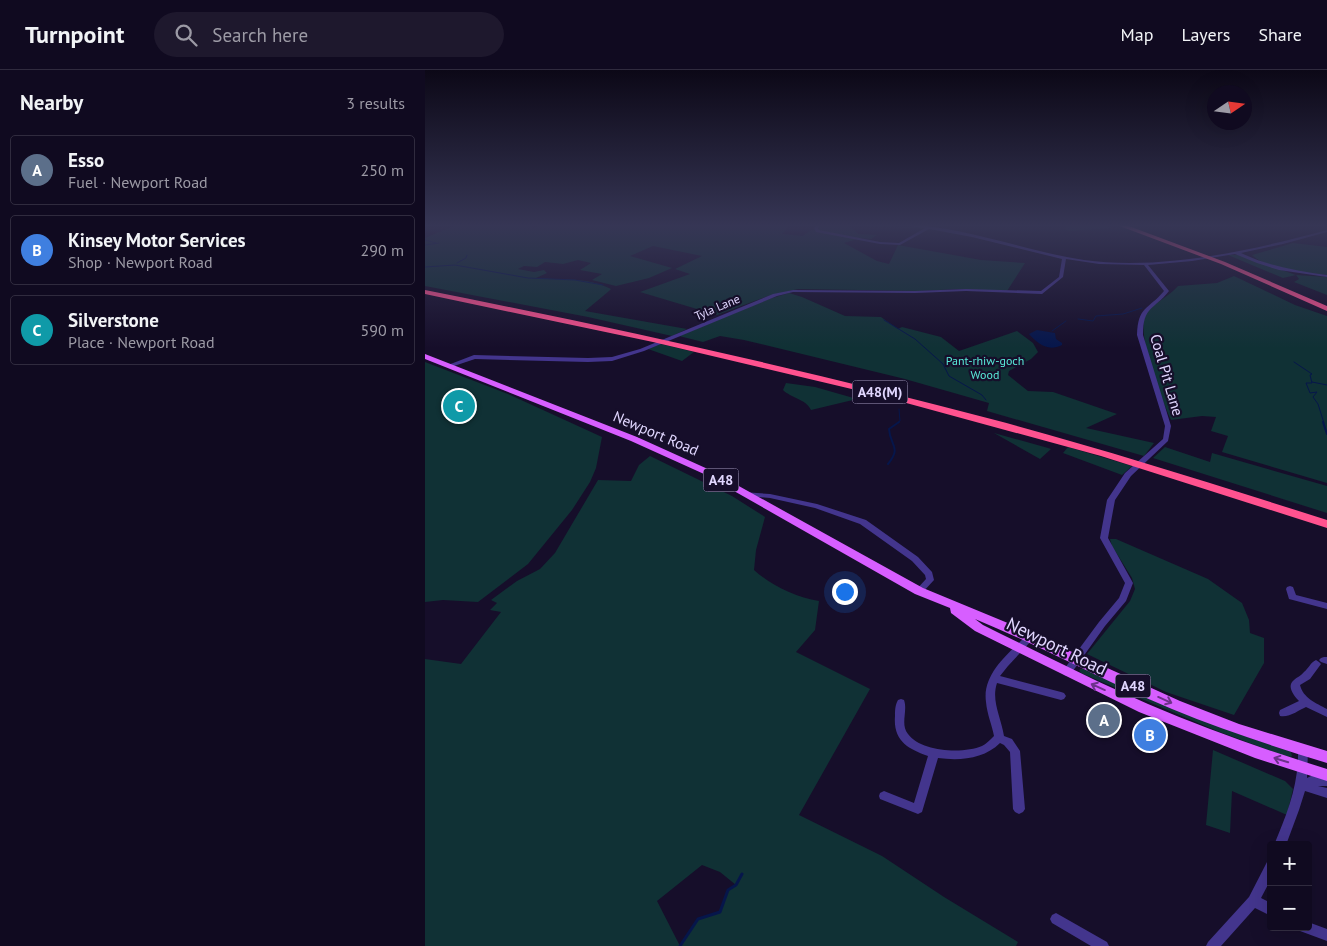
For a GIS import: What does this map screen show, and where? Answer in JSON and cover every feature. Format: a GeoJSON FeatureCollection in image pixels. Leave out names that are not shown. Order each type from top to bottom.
{"type":"FeatureCollection","features":[{"type":"Feature","properties":{"kind":"highway"},"geometry":{"type":"LineString","coordinates":[[1230,266],[1327,309]]}},
{"type":"Feature","properties":{"kind":"highway"},"geometry":{"type":"LineString","coordinates":[[1240,266],[1327,304]]}},
{"type":"Feature","properties":{"kind":"highway","name":"A48(M)"},"geometry":{"type":"LineString","coordinates":[[425,290],[656,335],[940,402],[1087,442],[1327,518]]}},
{"type":"Feature","properties":{"kind":"highway","name":"A48(M)"},"geometry":{"type":"LineString","coordinates":[[425,290],[672,343],[958,412],[1113,456],[1327,524]]}},
{"type":"Feature","properties":{"kind":"main road","name":"Newport Road"},"geometry":{"type":"LineString","coordinates":[[425,356],[634,439],[707,472],[919,591],[1077,658],[1175,705],[1236,729],[1327,757]]}},
{"type":"Feature","properties":{"kind":"main road","name":"Newport Road"},"geometry":{"type":"LineString","coordinates":[[945,602],[979,628],[1144,708],[1259,754],[1327,775]]}},
{"type":"Feature","properties":{"kind":"street","name":"Tyla Lane"},"geometry":{"type":"LineString","coordinates":[[451,365],[474,357],[612,359],[676,336],[775,295],[793,291],[923,292],[966,290],[1042,293],[1061,277],[1063,266]]}},
{"type":"Feature","properties":{"kind":"street","name":"Coal Pit Lane"},"geometry":{"type":"LineString","coordinates":[[1067,672],[1123,599],[1129,583],[1105,538],[1111,500],[1128,475],[1166,440],[1168,426],[1142,342],[1140,322],[1147,307],[1163,297],[1167,291],[1147,266]]}},
{"type":"Feature","properties":{"kind":"street"},"geometry":{"type":"LineString","coordinates":[[1271,266],[1327,276]]}},
{"type":"Feature","properties":{"kind":"street"},"geometry":{"type":"LineString","coordinates":[[746,494],[770,496],[817,506],[863,522],[915,559],[929,574],[930,580],[919,591]]}},
{"type":"Feature","properties":{"kind":"street"},"geometry":{"type":"LineString","coordinates":[[1290,589],[1292,597],[1327,606]]}},
{"type":"Feature","properties":{"kind":"street"},"geometry":{"type":"LineString","coordinates":[[901,703],[899,722],[904,737],[918,747],[934,754],[968,754],[986,750],[999,738],[999,726],[990,695],[993,678],[1029,638]]}},
{"type":"Feature","properties":{"kind":"street"},"geometry":{"type":"LineString","coordinates":[[1322,662],[1295,684],[1295,691],[1307,702],[1327,713]]}},
{"type":"Feature","properties":{"kind":"street"},"geometry":{"type":"LineString","coordinates":[[993,678],[1061,696]]}},
{"type":"Feature","properties":{"kind":"street"},"geometry":{"type":"LineString","coordinates":[[1285,713],[1307,702]]}},
{"type":"Feature","properties":{"kind":"street"},"geometry":{"type":"LineString","coordinates":[[999,738],[1007,742],[1015,751],[1019,810]]}},
{"type":"Feature","properties":{"kind":"street"},"geometry":{"type":"LineString","coordinates":[[1282,841],[1299,800],[1305,768],[1303,750]]}},
{"type":"Feature","properties":{"kind":"street"},"geometry":{"type":"LineString","coordinates":[[884,796],[918,810],[934,754]]}},
{"type":"Feature","properties":{"kind":"street"},"geometry":{"type":"LineString","coordinates":[[1302,786],[1311,781],[1327,781]]}},
{"type":"Feature","properties":{"kind":"street"},"geometry":{"type":"LineString","coordinates":[[1302,786],[1327,793]]}},
{"type":"Feature","properties":{"kind":"street"},"geometry":{"type":"LineString","coordinates":[[1212,946],[1253,901],[1267,874]]}},
{"type":"Feature","properties":{"kind":"street"},"geometry":{"type":"LineString","coordinates":[[1253,901],[1267,908]]}},
{"type":"Feature","properties":{"kind":"street"},"geometry":{"type":"LineString","coordinates":[[1056,920],[1103,946]]}},
{"type":"Feature","properties":{"kind":"street"},"geometry":{"type":"LineString","coordinates":[[1312,930],[1327,935]]}},
{"type":"Feature","properties":{"kind":"green space"},"geometry":{"type":"Polygon","coordinates":[[[425,266],[539,266],[524,266],[518,269],[534,272],[544,270],[547,273],[536,278],[593,282],[611,289],[585,311],[687,329],[672,336],[588,317],[425,286],[425,266]]]}},
{"type":"Feature","properties":{"kind":"green space"},"geometry":{"type":"Polygon","coordinates":[[[586,266],[665,266],[672,268],[649,278],[616,286],[592,280],[602,274],[580,270],[586,266]]]}},
{"type":"Feature","properties":{"kind":"green space"},"geometry":{"type":"Polygon","coordinates":[[[681,266],[1023,266],[1007,291],[958,289],[919,291],[798,289],[771,295],[717,315],[640,292],[690,274],[675,269],[681,266]]]}},
{"type":"Feature","properties":{"kind":"green space"},"geometry":{"type":"Polygon","coordinates":[[[1254,266],[1270,266],[1296,275],[1283,278],[1254,266]]]}},
{"type":"Feature","properties":{"kind":"green space"},"geometry":{"type":"Polygon","coordinates":[[[1273,266],[1327,266],[1327,275],[1299,271],[1273,266]]]}},
{"type":"Feature","properties":{"kind":"green space"},"geometry":{"type":"Polygon","coordinates":[[[1296,275],[1327,277],[1327,295],[1294,282],[1299,279],[1296,275]]]}},
{"type":"Feature","properties":{"kind":"green space"},"geometry":{"type":"Polygon","coordinates":[[[1234,276],[1295,305],[1327,316],[1327,483],[1222,452],[1228,436],[1211,431],[1216,417],[1202,416],[1171,420],[1156,382],[1147,350],[1144,335],[1146,314],[1178,286],[1217,283],[1234,276]]]}},
{"type":"Feature","properties":{"kind":"green space","name":"Pant-rhiw-goch Wood"},"geometry":{"type":"Polygon","coordinates":[[[789,293],[845,316],[881,317],[898,329],[902,327],[941,337],[959,351],[1017,331],[1033,343],[1038,352],[1031,359],[1009,371],[1008,375],[1028,391],[1053,392],[1117,414],[1086,428],[1154,443],[1144,456],[987,411],[989,403],[905,379],[744,340],[720,336],[703,342],[679,336],[769,299],[789,293]]]}},
{"type":"Feature","properties":{"kind":"green space"},"geometry":{"type":"Polygon","coordinates":[[[661,344],[694,352],[682,361],[648,349],[661,344]]]}},
{"type":"Feature","properties":{"kind":"green space"},"geometry":{"type":"Polygon","coordinates":[[[425,362],[508,394],[602,437],[596,468],[590,482],[572,510],[528,564],[478,602],[443,600],[425,602],[425,362]]]}},
{"type":"Feature","properties":{"kind":"green space"},"geometry":{"type":"Polygon","coordinates":[[[786,383],[815,387],[857,399],[811,410],[806,403],[783,390],[786,383]]]}},
{"type":"Feature","properties":{"kind":"green space"},"geometry":{"type":"Polygon","coordinates":[[[994,433],[1048,448],[1051,449],[1040,459],[994,433]]]}},
{"type":"Feature","properties":{"kind":"green space"},"geometry":{"type":"Polygon","coordinates":[[[1068,447],[1132,466],[1122,475],[1063,453],[1068,447]]]}},
{"type":"Feature","properties":{"kind":"green space"},"geometry":{"type":"Polygon","coordinates":[[[1165,447],[1210,462],[1212,453],[1327,486],[1327,513],[1153,458],[1165,447]]]}},
{"type":"Feature","properties":{"kind":"green space"},"geometry":{"type":"Polygon","coordinates":[[[650,456],[732,496],[765,517],[756,550],[754,570],[784,590],[801,597],[819,601],[815,630],[796,652],[870,689],[799,815],[882,856],[944,897],[1018,942],[1016,946],[680,946],[425,946],[425,659],[461,664],[501,612],[490,610],[497,603],[491,600],[517,581],[540,569],[555,553],[598,480],[631,481],[639,465],[650,456]],[[702,865],[657,901],[680,946],[698,919],[720,912],[728,890],[736,885],[720,872],[702,865]]]}},
{"type":"Feature","properties":{"kind":"green space"},"geometry":{"type":"Polygon","coordinates":[[[1110,539],[1116,539],[1208,579],[1242,603],[1249,620],[1250,633],[1264,638],[1264,663],[1234,715],[1166,692],[1087,654],[1130,601],[1135,589],[1132,578],[1112,546],[1110,539]]]}},
{"type":"Feature","properties":{"kind":"green space"},"geometry":{"type":"Polygon","coordinates":[[[1083,668],[1239,734],[1291,752],[1292,756],[1282,755],[1217,731],[1081,673],[1079,670],[1083,668]]]}},
{"type":"Feature","properties":{"kind":"green space"},"geometry":{"type":"Polygon","coordinates":[[[1213,750],[1285,781],[1293,789],[1287,815],[1232,791],[1230,833],[1206,825],[1213,750]]]}},
{"type":"Feature","properties":{"kind":"shaded area"},"geometry":{"type":"Polygon","coordinates":[[[1037,330],[1055,333],[1056,339],[1062,345],[1052,348],[1040,344],[1029,334],[1037,330]]]}},
{"type":"Feature","properties":{"kind":"waterway"},"geometry":{"type":"LineString","coordinates":[[425,267],[442,266]]}},
{"type":"Feature","properties":{"kind":"waterway"},"geometry":{"type":"LineString","coordinates":[[460,266],[528,278],[575,280],[603,285]]}},
{"type":"Feature","properties":{"kind":"waterway"},"geometry":{"type":"LineString","coordinates":[[1078,319],[1093,321],[1096,316],[1123,314],[1142,308]]}},
{"type":"Feature","properties":{"kind":"waterway"},"geometry":{"type":"LineString","coordinates":[[884,320],[915,339],[943,364],[949,376],[982,395],[986,400]]}},
{"type":"Feature","properties":{"kind":"waterway"},"geometry":{"type":"LineString","coordinates":[[1052,331],[1066,321]]}},
{"type":"Feature","properties":{"kind":"waterway"},"geometry":{"type":"LineString","coordinates":[[1294,362],[1312,374],[1310,375],[1312,383],[1306,383],[1310,393],[1317,392],[1313,397],[1318,404],[1324,423]]}},
{"type":"Feature","properties":{"kind":"waterway"},"geometry":{"type":"LineString","coordinates":[[1312,382],[1327,385]]}},
{"type":"Feature","properties":{"kind":"waterway"},"geometry":{"type":"LineString","coordinates":[[897,423],[900,421],[899,409]]}},
{"type":"Feature","properties":{"kind":"waterway"},"geometry":{"type":"LineString","coordinates":[[888,464],[895,450],[889,429],[899,422]]}},
{"type":"Feature","properties":{"kind":"waterway"},"geometry":{"type":"LineString","coordinates":[[1323,422],[1327,434]]}},
{"type":"Feature","properties":{"kind":"waterway"},"geometry":{"type":"LineString","coordinates":[[680,946],[698,919],[720,912],[728,890],[736,885],[742,874]]}},
{"type":"Feature","properties":{"kind":"place","name":"Silverstone"},"geometry":{"type":"Point","coordinates":[459,406]}},
{"type":"Feature","properties":{"kind":"place","name":"Esso"},"geometry":{"type":"Point","coordinates":[1104,720]}},
{"type":"Feature","properties":{"kind":"place","name":"Kinsey Motor Services"},"geometry":{"type":"Point","coordinates":[1150,735]}}]}
